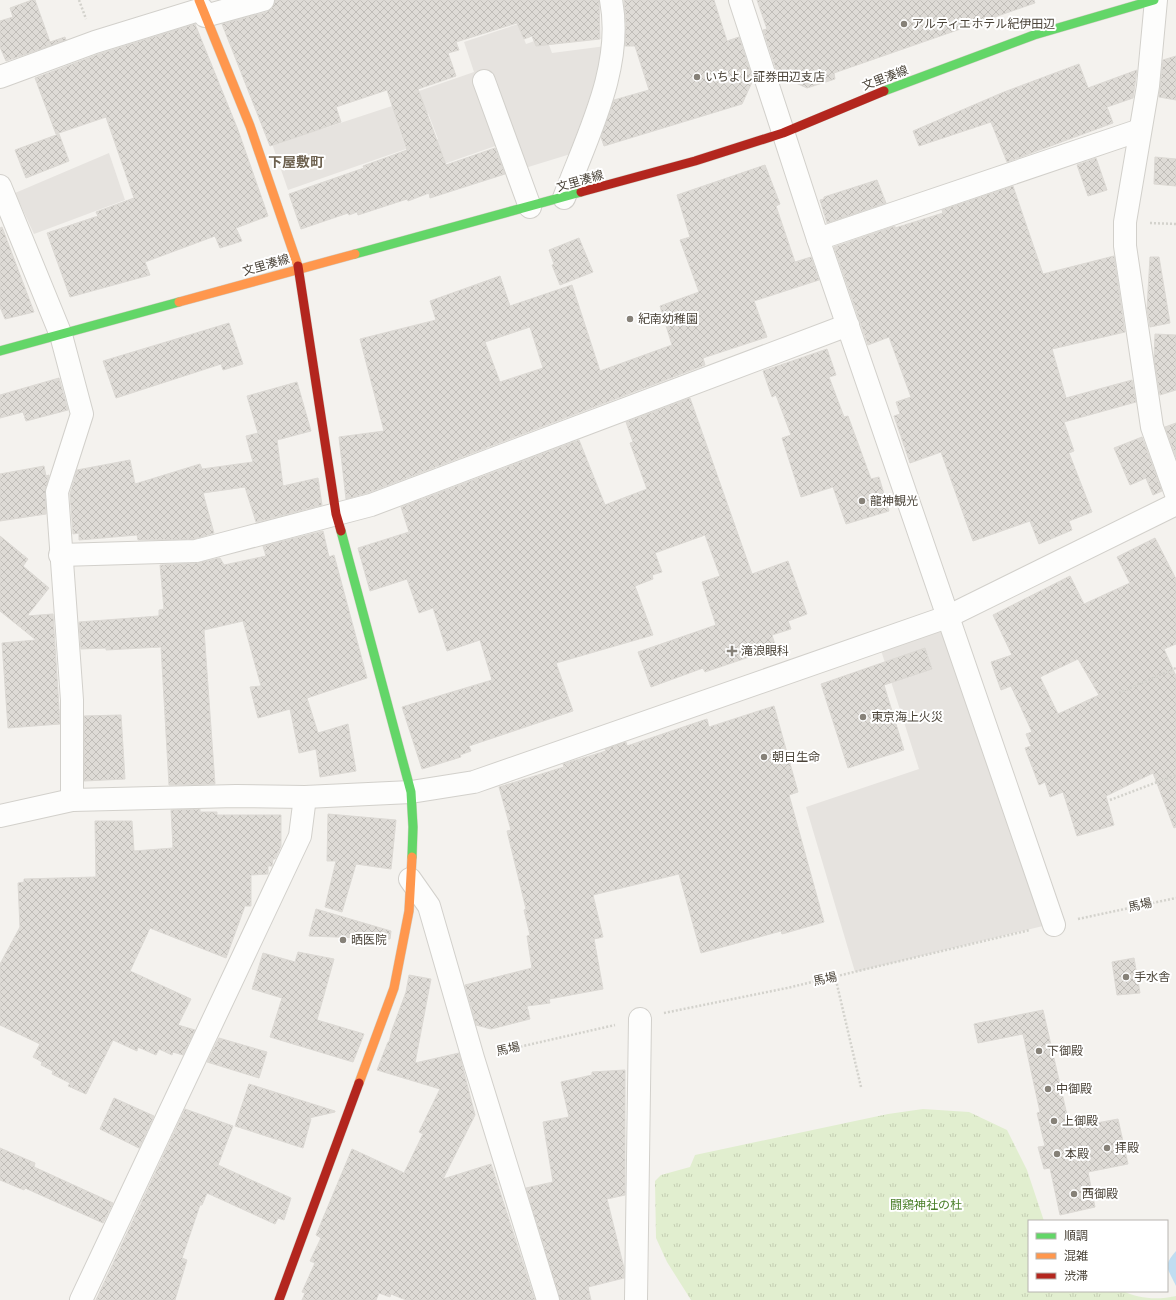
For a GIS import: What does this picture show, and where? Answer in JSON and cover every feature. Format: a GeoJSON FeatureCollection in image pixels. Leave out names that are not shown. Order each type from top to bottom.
{"type":"FeatureCollection","features":[{"type":"Feature","properties":{"kind":"street"},"geometry":{"type":"LineString","coordinates":[[0,77],[95,42],[202,8],[263,0]]}},
{"type":"Feature","properties":{"kind":"street"},"geometry":{"type":"LineString","coordinates":[[564,198],[607,83],[614,48],[613,12],[611,0]]}},
{"type":"Feature","properties":{"kind":"street"},"geometry":{"type":"LineString","coordinates":[[740,0],[818,239],[1054,925]]}},
{"type":"Feature","properties":{"kind":"street"},"geometry":{"type":"LineString","coordinates":[[1155,0],[1148,86],[1125,222],[1125,246],[1152,427],[1176,494]]}},
{"type":"Feature","properties":{"kind":"street","name":"文里湊線"},"geometry":{"type":"LineString","coordinates":[[0,351],[299,268],[564,198],[695,161],[783,133],[848,105],[1034,35],[1155,0]]}},
{"type":"Feature","properties":{"kind":"street"},"geometry":{"type":"LineString","coordinates":[[202,8],[250,126],[299,268],[336,514],[411,792],[413,827],[409,911],[394,988],[280,1300]]}},
{"type":"Feature","properties":{"kind":"street"},"geometry":{"type":"LineString","coordinates":[[484,81],[530,207]]}},
{"type":"Feature","properties":{"kind":"street"},"geometry":{"type":"LineString","coordinates":[[818,239],[1140,130]]}},
{"type":"Feature","properties":{"kind":"street"},"geometry":{"type":"LineString","coordinates":[[0,186],[62,335],[82,414],[57,492],[60,555],[72,700],[72,800]]}},
{"type":"Feature","properties":{"kind":"street"},"geometry":{"type":"LineString","coordinates":[[60,555],[196,551],[371,505],[848,324]]}},
{"type":"Feature","properties":{"kind":"street"},"geometry":{"type":"LineString","coordinates":[[0,816],[72,800],[236,796],[305,797],[411,792],[474,782],[947,617],[1176,504]]}},
{"type":"Feature","properties":{"kind":"street"},"geometry":{"type":"LineString","coordinates":[[81,1300],[300,836],[305,797]]}},
{"type":"Feature","properties":{"kind":"street"},"geometry":{"type":"LineString","coordinates":[[410,879],[429,906],[473,1058],[548,1300]]}},
{"type":"Feature","properties":{"kind":"street"},"geometry":{"type":"LineString","coordinates":[[636,1300],[640,1019]]}},
{"type":"Feature","properties":{"kind":"path"},"geometry":{"type":"LineString","coordinates":[[1119,693],[1176,668]]}},
{"type":"Feature","properties":{"kind":"path"},"geometry":{"type":"LineString","coordinates":[[1110,800],[1176,775]]}},
{"type":"Feature","properties":{"kind":"path","name":"馬場"},"geometry":{"type":"LineString","coordinates":[[473,1058],[1176,898]]}},
{"type":"Feature","properties":{"kind":"path"},"geometry":{"type":"LineString","coordinates":[[835,976],[861,1087]]}},
{"type":"Feature","properties":{"kind":"green space","name":"闘鶏神社の杜"},"geometry":{"type":"Polygon","coordinates":[[[923,1109],[969,1112],[1007,1130],[1027,1170],[1044,1220],[1028,1220],[1028,1292],[1125,1292],[1136,1296],[1149,1298],[1176,1296],[1176,1300],[691,1300],[667,1262],[656,1238],[655,1181],[661,1175],[690,1167],[695,1155],[888,1114],[923,1109]]]}},
{"type":"Feature","properties":{"kind":"shaded area"},"geometry":{"type":"Polygon","coordinates":[[[518,24],[526,44],[546,37],[552,53],[606,46],[577,152],[525,168],[501,144],[421,172],[413,149],[438,139],[428,113],[398,125],[406,149],[288,190],[260,109],[322,129],[392,106],[390,101],[474,72],[464,42],[518,24]]]}},
{"type":"Feature","properties":{"kind":"shaded area"},"geometry":{"type":"Polygon","coordinates":[[[109,153],[125,200],[34,234],[15,193],[109,153]]]}},
{"type":"Feature","properties":{"kind":"shaded area"},"geometry":{"type":"Polygon","coordinates":[[[947,617],[1043,926],[855,972],[806,807],[919,769],[878,641],[947,617]]]}},
{"type":"Feature","properties":{"kind":"water"},"geometry":{"type":"Polygon","coordinates":[[[1176,1251],[1176,1286],[1169,1271],[1168,1264],[1176,1251]]]}},
{"type":"Feature","properties":{"kind":"building"},"geometry":{"type":"Polygon","coordinates":[[[35,0],[50,42],[65,37],[66,40],[6,61],[0,47],[0,21],[13,17],[10,8],[35,0]]]}},
{"type":"Feature","properties":{"kind":"building"},"geometry":{"type":"Polygon","coordinates":[[[275,0],[599,0],[600,39],[536,46],[532,36],[524,39],[517,23],[456,42],[459,50],[448,53],[456,76],[418,89],[446,165],[495,148],[505,174],[430,198],[429,193],[408,201],[407,199],[358,215],[357,212],[349,215],[348,213],[301,229],[289,194],[364,168],[363,166],[407,150],[387,90],[336,107],[341,122],[270,146],[222,24],[267,12],[272,8],[275,0]]]}},
{"type":"Feature","properties":{"kind":"building"},"geometry":{"type":"Polygon","coordinates":[[[624,0],[714,0],[727,41],[739,37],[753,80],[742,104],[604,146],[601,137],[614,100],[649,90],[635,46],[625,46],[626,24],[624,0]]]}},
{"type":"Feature","properties":{"kind":"building"},"geometry":{"type":"Polygon","coordinates":[[[757,0],[1034,0],[1035,3],[834,73],[835,79],[807,88],[778,75],[763,30],[767,29],[757,0]]]}},
{"type":"Feature","properties":{"kind":"building"},"geometry":{"type":"Polygon","coordinates":[[[195,24],[238,130],[268,216],[236,228],[242,241],[220,248],[215,236],[145,262],[150,275],[70,297],[47,233],[98,216],[96,212],[134,198],[106,117],[56,134],[35,78],[99,54],[195,24]]]}},
{"type":"Feature","properties":{"kind":"building"},"geometry":{"type":"Polygon","coordinates":[[[1176,56],[1176,100],[1159,97],[1163,60],[1176,56]]]}},
{"type":"Feature","properties":{"kind":"building"},"geometry":{"type":"Polygon","coordinates":[[[1079,64],[1088,88],[1137,70],[1133,98],[1107,107],[1113,123],[1007,162],[991,122],[919,146],[913,131],[1004,92],[1079,64]]]}},
{"type":"Feature","properties":{"kind":"building"},"geometry":{"type":"Polygon","coordinates":[[[59,134],[69,161],[26,178],[15,150],[59,134]]]}},
{"type":"Feature","properties":{"kind":"building"},"geometry":{"type":"Polygon","coordinates":[[[1155,157],[1176,159],[1176,186],[1154,184],[1155,157]]]}},
{"type":"Feature","properties":{"kind":"building"},"geometry":{"type":"Polygon","coordinates":[[[1096,158],[1107,190],[1088,196],[1077,165],[1096,158]]]}},
{"type":"Feature","properties":{"kind":"building"},"geometry":{"type":"Polygon","coordinates":[[[765,165],[780,204],[776,206],[795,262],[811,257],[819,280],[754,301],[767,337],[703,358],[705,365],[367,493],[346,499],[339,437],[384,431],[360,339],[436,320],[430,301],[500,276],[510,306],[572,285],[600,371],[672,345],[660,306],[699,292],[680,240],[690,237],[677,195],[765,165]],[[530,327],[485,342],[500,382],[543,368],[530,327]]]}},
{"type":"Feature","properties":{"kind":"building"},"geometry":{"type":"Polygon","coordinates":[[[877,180],[886,203],[827,223],[820,200],[824,199],[824,197],[877,180]]]}},
{"type":"Feature","properties":{"kind":"building"},"geometry":{"type":"Polygon","coordinates":[[[1013,186],[1043,274],[1114,256],[1125,332],[1052,349],[1066,398],[1132,380],[1136,402],[1064,422],[1074,451],[1069,453],[1092,512],[1069,521],[1072,530],[1039,544],[1030,521],[973,541],[941,452],[910,463],[894,416],[900,414],[896,402],[911,397],[889,337],[868,345],[834,247],[895,226],[895,228],[943,213],[942,210],[1013,186]]]}},
{"type":"Feature","properties":{"kind":"building"},"geometry":{"type":"Polygon","coordinates":[[[2,227],[34,312],[5,319],[0,307],[0,228],[2,227]]]}},
{"type":"Feature","properties":{"kind":"building"},"geometry":{"type":"Polygon","coordinates":[[[579,238],[593,272],[560,285],[552,265],[554,264],[549,250],[579,238]]]}},
{"type":"Feature","properties":{"kind":"building"},"geometry":{"type":"Polygon","coordinates":[[[1150,257],[1159,257],[1170,323],[1150,327],[1147,309],[1150,257]]]}},
{"type":"Feature","properties":{"kind":"building"},"geometry":{"type":"Polygon","coordinates":[[[229,323],[243,364],[223,370],[221,364],[116,398],[103,361],[229,323]]]}},
{"type":"Feature","properties":{"kind":"building"},"geometry":{"type":"Polygon","coordinates":[[[1155,334],[1176,335],[1176,390],[1160,395],[1154,359],[1155,334]]]}},
{"type":"Feature","properties":{"kind":"building"},"geometry":{"type":"Polygon","coordinates":[[[827,349],[836,375],[829,377],[844,417],[848,416],[871,479],[879,477],[889,511],[846,524],[833,487],[801,497],[782,438],[791,435],[776,395],[772,397],[763,371],[827,349]]]}},
{"type":"Feature","properties":{"kind":"building"},"geometry":{"type":"Polygon","coordinates":[[[59,378],[68,410],[26,421],[23,412],[0,418],[0,395],[59,378]]]}},
{"type":"Feature","properties":{"kind":"building"},"geometry":{"type":"Polygon","coordinates":[[[297,382],[311,431],[277,440],[283,486],[318,478],[322,505],[256,522],[245,487],[203,493],[214,533],[194,539],[138,540],[137,535],[79,540],[79,533],[73,534],[70,494],[77,470],[130,460],[135,484],[200,464],[202,469],[253,462],[246,436],[258,433],[247,396],[297,382]]]}},
{"type":"Feature","properties":{"kind":"building"},"geometry":{"type":"Polygon","coordinates":[[[690,398],[752,574],[788,561],[807,614],[788,621],[791,629],[772,635],[776,648],[705,672],[703,668],[651,687],[638,652],[716,625],[702,582],[720,576],[705,535],[655,553],[662,572],[652,575],[653,579],[635,586],[653,635],[556,663],[573,711],[469,746],[471,751],[460,755],[461,757],[422,769],[402,707],[492,680],[480,640],[447,651],[433,608],[419,613],[407,579],[370,591],[358,548],[409,532],[401,507],[579,440],[605,505],[647,489],[630,443],[633,442],[626,422],[690,398]]]}},
{"type":"Feature","properties":{"kind":"building"},"geometry":{"type":"Polygon","coordinates":[[[1176,423],[1176,457],[1165,427],[1176,423]]]}},
{"type":"Feature","properties":{"kind":"building"},"geometry":{"type":"Polygon","coordinates":[[[1142,437],[1162,491],[1153,495],[1146,478],[1130,485],[1114,448],[1142,437]]]}},
{"type":"Feature","properties":{"kind":"building"},"geometry":{"type":"Polygon","coordinates":[[[44,466],[46,476],[49,475],[45,493],[46,514],[0,521],[0,474],[44,466]]]}},
{"type":"Feature","properties":{"kind":"building"},"geometry":{"type":"Polygon","coordinates":[[[323,531],[329,557],[334,555],[367,678],[307,698],[318,733],[348,724],[356,771],[320,777],[316,749],[299,753],[290,709],[258,718],[250,687],[261,686],[243,621],[204,630],[215,784],[169,785],[161,647],[106,650],[106,648],[81,649],[79,622],[159,616],[159,610],[164,609],[160,565],[197,563],[220,558],[224,565],[266,556],[263,546],[323,531]]]}},
{"type":"Feature","properties":{"kind":"building"},"geometry":{"type":"Polygon","coordinates":[[[0,536],[28,559],[23,566],[49,588],[27,616],[53,614],[60,724],[8,728],[2,643],[36,640],[0,611],[0,536]]]}},
{"type":"Feature","properties":{"kind":"building"},"geometry":{"type":"Polygon","coordinates":[[[1155,538],[1176,579],[1176,644],[1164,649],[1176,676],[1176,827],[1174,828],[1153,773],[1106,796],[1114,825],[1077,836],[1063,792],[1050,797],[1045,782],[1039,785],[1025,748],[1031,746],[1026,734],[1032,732],[1011,686],[1001,690],[991,662],[1012,655],[993,615],[1070,576],[1084,604],[1130,583],[1117,557],[1155,538]],[[1078,659],[1040,677],[1058,714],[1099,695],[1078,659]]]}},
{"type":"Feature","properties":{"kind":"building","name":"東京海上火災"},"geometry":{"type":"Polygon","coordinates":[[[925,648],[932,669],[884,685],[904,750],[848,768],[821,684],[925,648]]]}},
{"type":"Feature","properties":{"kind":"building"},"geometry":{"type":"Polygon","coordinates":[[[774,706],[798,792],[789,795],[824,922],[782,934],[781,931],[701,953],[679,874],[593,895],[603,937],[594,939],[603,989],[549,999],[550,1003],[527,1006],[530,1019],[491,1029],[476,1025],[465,985],[532,968],[527,936],[530,935],[524,910],[526,909],[507,831],[511,830],[499,787],[564,767],[563,764],[606,751],[605,749],[626,742],[627,746],[707,719],[709,727],[774,706]]]}},
{"type":"Feature","properties":{"kind":"building"},"geometry":{"type":"Polygon","coordinates":[[[121,715],[125,779],[84,781],[84,716],[121,715]]]}},
{"type":"Feature","properties":{"kind":"building"},"geometry":{"type":"Polygon","coordinates":[[[200,809],[200,812],[217,812],[217,815],[281,815],[281,846],[275,859],[273,859],[272,866],[268,866],[268,874],[251,875],[251,906],[245,906],[226,958],[150,928],[130,971],[191,999],[178,1025],[195,1030],[183,1055],[173,1052],[172,1055],[159,1049],[156,1055],[138,1047],[137,1051],[113,1040],[86,1094],[68,1086],[70,1083],[52,1074],[53,1071],[41,1065],[42,1062],[33,1057],[40,1044],[0,1025],[0,964],[20,927],[18,883],[24,882],[24,879],[96,877],[95,821],[132,821],[134,851],[173,848],[171,810],[200,809]]]}},
{"type":"Feature","properties":{"kind":"building"},"geometry":{"type":"Polygon","coordinates":[[[328,814],[396,820],[391,869],[356,864],[342,912],[325,907],[336,861],[327,861],[328,814]]]}},
{"type":"Feature","properties":{"kind":"building"},"geometry":{"type":"Polygon","coordinates":[[[316,909],[391,931],[390,939],[309,936],[316,909]]]}},
{"type":"Feature","properties":{"kind":"building"},"geometry":{"type":"Polygon","coordinates":[[[298,952],[334,959],[317,1020],[364,1034],[353,1062],[270,1037],[282,998],[252,989],[263,953],[295,962],[298,952]]]}},
{"type":"Feature","properties":{"kind":"building","name":"手水舎"},"geometry":{"type":"Polygon","coordinates":[[[1134,958],[1140,993],[1117,995],[1112,962],[1134,958]]]}},
{"type":"Feature","properties":{"kind":"building"},"geometry":{"type":"Polygon","coordinates":[[[409,975],[431,979],[415,1063],[459,1053],[475,1115],[443,1179],[491,1164],[535,1300],[406,1300],[391,1294],[390,1297],[379,1293],[376,1300],[302,1300],[305,1293],[302,1292],[315,1263],[310,1261],[321,1238],[316,1235],[352,1149],[404,1173],[423,1134],[419,1132],[440,1089],[377,1070],[389,1042],[406,992],[409,975]]]}},
{"type":"Feature","properties":{"kind":"building"},"geometry":{"type":"Polygon","coordinates":[[[1043,1010],[1070,1128],[1118,1119],[1128,1164],[1088,1172],[1095,1207],[1060,1215],[1050,1168],[1044,1169],[1038,1147],[1045,1146],[1037,1113],[1040,1112],[1023,1034],[978,1043],[974,1024],[1043,1010]]]}},
{"type":"Feature","properties":{"kind":"building"},"geometry":{"type":"Polygon","coordinates":[[[219,1038],[267,1052],[259,1078],[207,1062],[219,1038]]]}},
{"type":"Feature","properties":{"kind":"building"},"geometry":{"type":"Polygon","coordinates":[[[625,1070],[625,1195],[607,1199],[624,1268],[624,1278],[588,1287],[591,1300],[560,1300],[526,1188],[553,1182],[543,1122],[569,1117],[561,1082],[592,1075],[592,1072],[625,1070]]]}},
{"type":"Feature","properties":{"kind":"building"},"geometry":{"type":"Polygon","coordinates":[[[249,1084],[335,1112],[309,1118],[311,1119],[303,1148],[235,1126],[249,1084]]]}},
{"type":"Feature","properties":{"kind":"building"},"geometry":{"type":"Polygon","coordinates":[[[114,1098],[154,1116],[139,1148],[100,1129],[114,1098]]]}},
{"type":"Feature","properties":{"kind":"building"},"geometry":{"type":"Polygon","coordinates":[[[185,1109],[233,1126],[218,1165],[291,1198],[284,1220],[278,1218],[275,1224],[207,1193],[202,1205],[200,1205],[182,1258],[187,1260],[175,1300],[96,1300],[185,1109]]]}},
{"type":"Feature","properties":{"kind":"building"},"geometry":{"type":"Polygon","coordinates":[[[0,1148],[35,1163],[34,1167],[113,1203],[103,1223],[25,1188],[24,1190],[0,1180],[0,1148]]]}},
{"type":"Feature","properties":{"kind":"traffic: fast"},"geometry":{"type":"LineString","coordinates":[[884,91],[1034,35],[1154,0]]}},
{"type":"Feature","properties":{"kind":"traffic: fast"},"geometry":{"type":"LineString","coordinates":[[355,254],[581,192]]}},
{"type":"Feature","properties":{"kind":"traffic: fast"},"geometry":{"type":"LineString","coordinates":[[0,351],[179,302]]}},
{"type":"Feature","properties":{"kind":"traffic: fast"},"geometry":{"type":"LineString","coordinates":[[341,531],[411,792],[413,827],[412,857]]}},
{"type":"Feature","properties":{"kind":"traffic: slow"},"geometry":{"type":"LineString","coordinates":[[199,0],[250,126],[298,266]]}},
{"type":"Feature","properties":{"kind":"traffic: slow"},"geometry":{"type":"LineString","coordinates":[[179,302],[355,254]]}},
{"type":"Feature","properties":{"kind":"traffic: slow"},"geometry":{"type":"LineString","coordinates":[[359,1083],[394,988],[409,911],[412,857]]}},
{"type":"Feature","properties":{"kind":"traffic: jam"},"geometry":{"type":"LineString","coordinates":[[581,192],[695,161],[783,133],[884,91]]}},
{"type":"Feature","properties":{"kind":"traffic: jam"},"geometry":{"type":"LineString","coordinates":[[298,266],[336,514],[341,531]]}},
{"type":"Feature","properties":{"kind":"traffic: jam"},"geometry":{"type":"LineString","coordinates":[[279,1300],[359,1083]]}},
{"type":"Feature","properties":{"kind":"place","name":"アルティエホテル紀伊田辺"},"geometry":{"type":"Point","coordinates":[904,24]}},
{"type":"Feature","properties":{"kind":"place","name":"いちよし証券田辺支店"},"geometry":{"type":"Point","coordinates":[697,77]}},
{"type":"Feature","properties":{"kind":"place","name":"紀南幼稚園"},"geometry":{"type":"Point","coordinates":[630,319]}},
{"type":"Feature","properties":{"kind":"place","name":"龍神観光"},"geometry":{"type":"Point","coordinates":[862,501]}},
{"type":"Feature","properties":{"kind":"place","name":"滝浪眼科"},"geometry":{"type":"Point","coordinates":[732,651]}},
{"type":"Feature","properties":{"kind":"place","name":"東京海上火災"},"geometry":{"type":"Point","coordinates":[863,717]}},
{"type":"Feature","properties":{"kind":"place","name":"朝日生命"},"geometry":{"type":"Point","coordinates":[764,757]}},
{"type":"Feature","properties":{"kind":"place","name":"晒医院"},"geometry":{"type":"Point","coordinates":[343,940]}},
{"type":"Feature","properties":{"kind":"place","name":"手水舎"},"geometry":{"type":"Point","coordinates":[1126,977]}},
{"type":"Feature","properties":{"kind":"place","name":"下御殿"},"geometry":{"type":"Point","coordinates":[1039,1051]}},
{"type":"Feature","properties":{"kind":"place","name":"中御殿"},"geometry":{"type":"Point","coordinates":[1048,1089]}},
{"type":"Feature","properties":{"kind":"place","name":"上御殿"},"geometry":{"type":"Point","coordinates":[1054,1121]}},
{"type":"Feature","properties":{"kind":"place","name":"拝殿"},"geometry":{"type":"Point","coordinates":[1107,1148]}},
{"type":"Feature","properties":{"kind":"place","name":"本殿"},"geometry":{"type":"Point","coordinates":[1057,1154]}},
{"type":"Feature","properties":{"kind":"place","name":"西御殿"},"geometry":{"type":"Point","coordinates":[1074,1194]}},
{"type":"Feature","properties":{"kind":"district","name":"下屋敷町"},"geometry":{"type":"Point","coordinates":[296,162]}}]}
